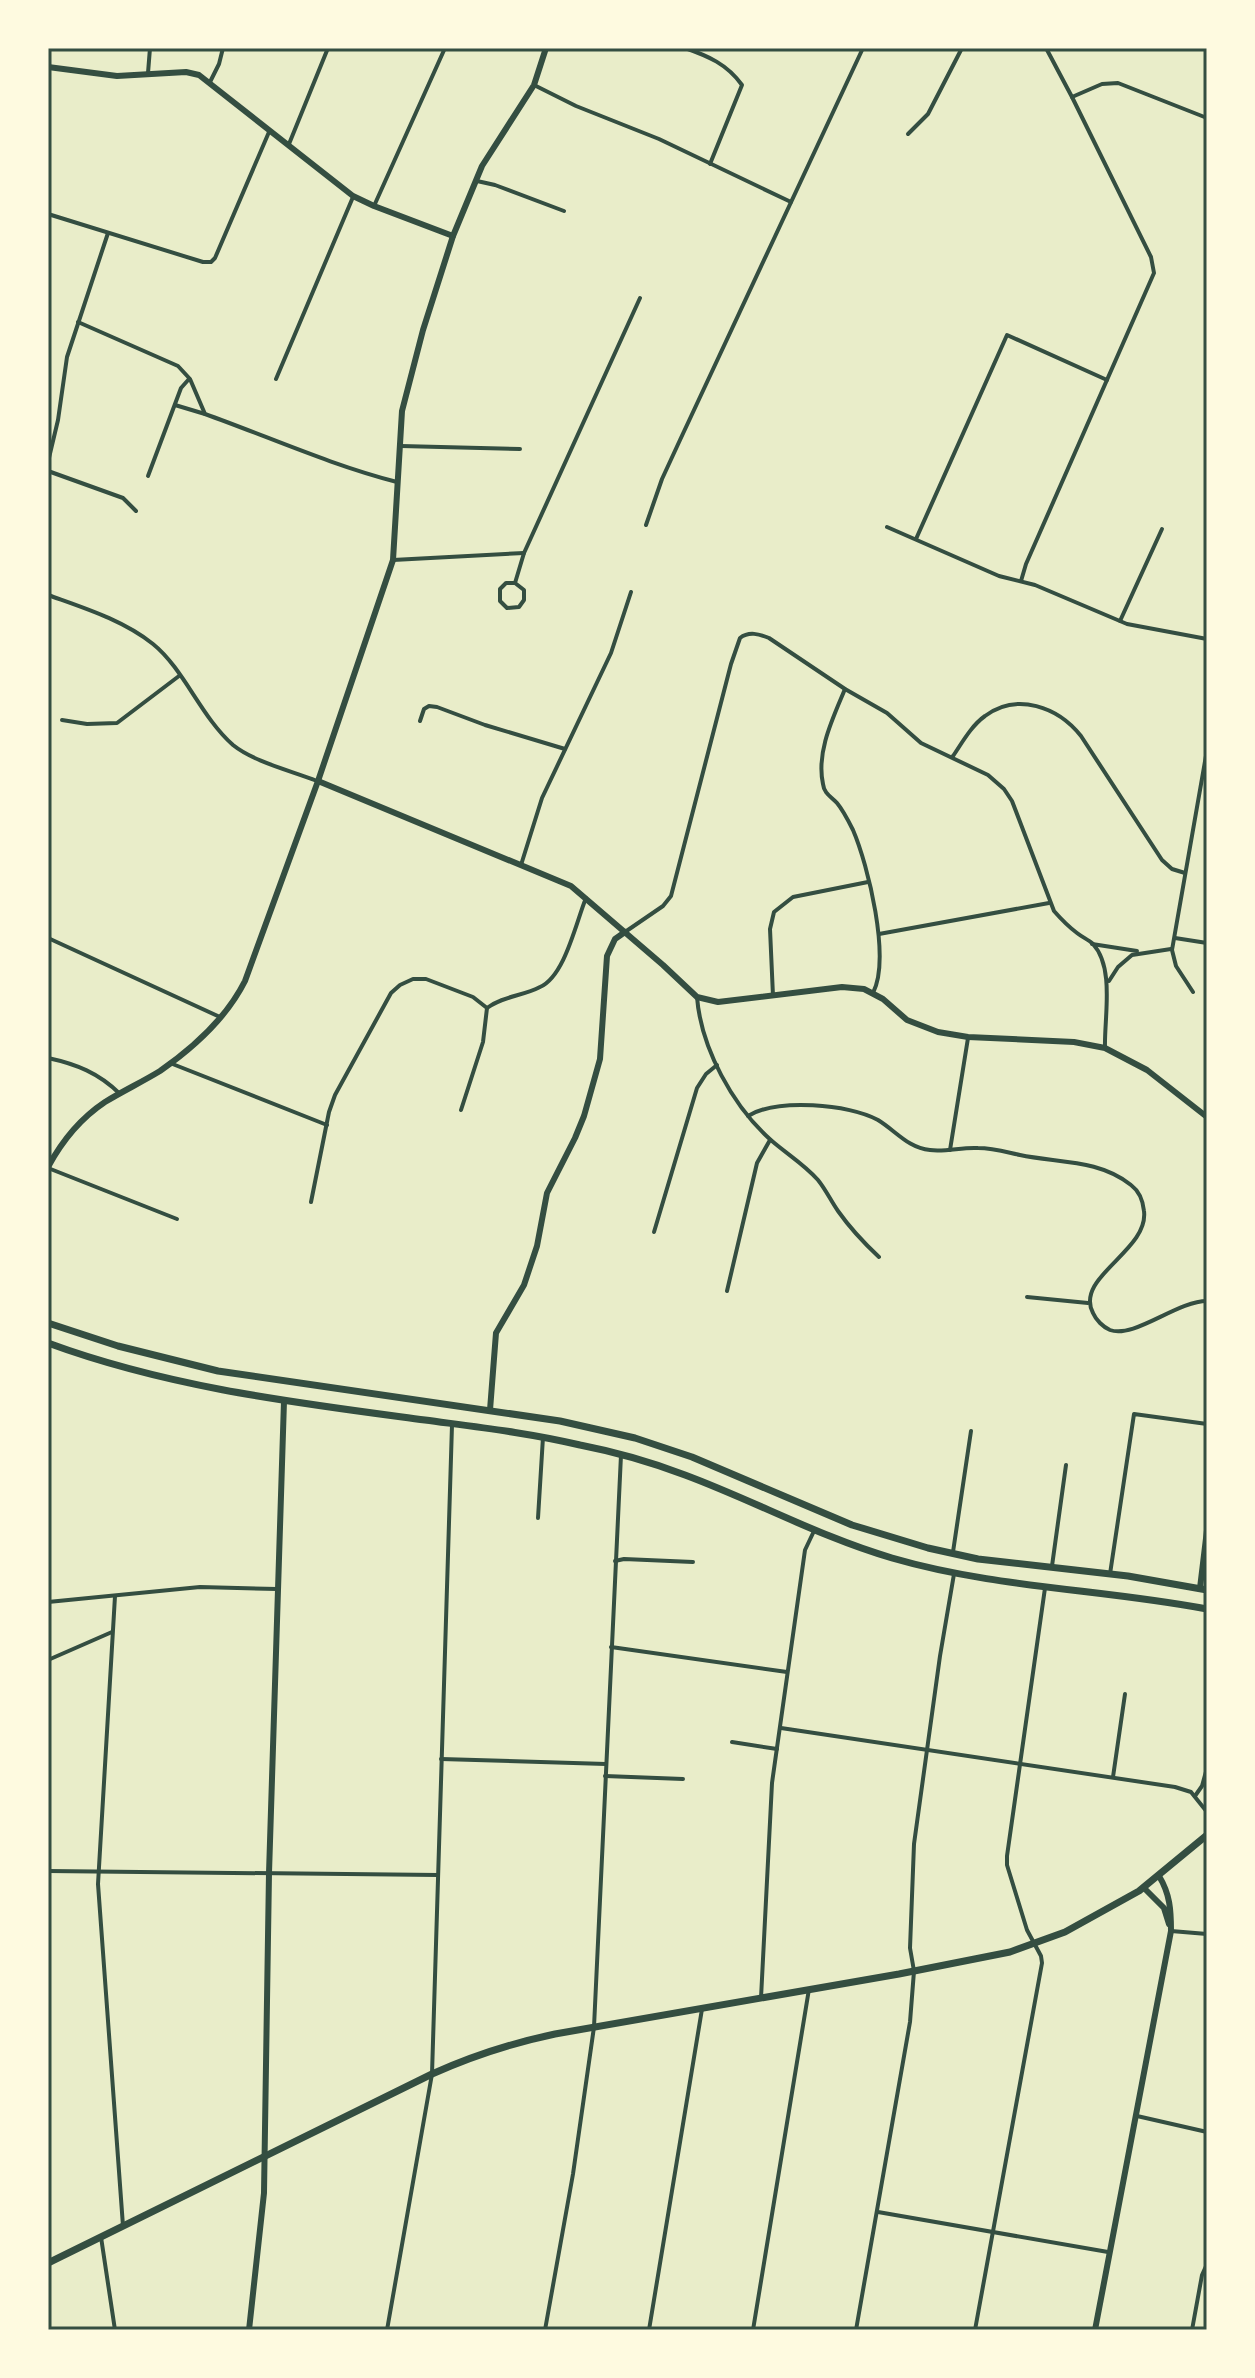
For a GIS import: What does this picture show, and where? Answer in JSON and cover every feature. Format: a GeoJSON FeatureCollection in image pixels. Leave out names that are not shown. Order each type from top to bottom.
{"type":"FeatureCollection","features":[{"type":"Feature","properties":{"kind":"main road"},"geometry":{"type":"LineString","coordinates":[[48,1323],[118,1346],[218,1371],[588,1426],[656,1445],[727,1471],[852,1525],[952,1554],[1203,1589]]}},
{"type":"Feature","properties":{"kind":"main road"},"geometry":{"type":"LineString","coordinates":[[48,1343],[142,1373],[208,1388],[543,1437],[621,1455],[684,1475],[869,1551],[954,1574],[1138,1597],[1207,1609]]}},
{"type":"Feature","properties":{"kind":"main road"},"geometry":{"type":"LineString","coordinates":[[48,2263],[432,2074],[501,2047],[594,2027],[985,1958],[1035,1944],[1085,1922],[1144,1888],[1207,1835]]}},
{"type":"Feature","properties":{"kind":"street"},"geometry":{"type":"LineString","coordinates":[[148,75],[150,48]]}},
{"type":"Feature","properties":{"kind":"street"},"geometry":{"type":"LineString","coordinates":[[210,82],[223,48]]}},
{"type":"Feature","properties":{"kind":"street"},"geometry":{"type":"LineString","coordinates":[[289,144],[328,48]]}},
{"type":"Feature","properties":{"kind":"street"},"geometry":{"type":"LineString","coordinates":[[374,206],[445,48]]}},
{"type":"Feature","properties":{"kind":"street"},"geometry":{"type":"LineString","coordinates":[[177,1219],[48,1167],[84,1119],[103,1103],[170,1063],[220,1017],[240,992],[250,970],[393,560],[398,446],[405,397],[453,236],[489,152],[534,85],[546,48]]}},
{"type":"Feature","properties":{"kind":"street"},"geometry":{"type":"LineString","coordinates":[[685,48],[722,64],[742,85],[710,164]]}},
{"type":"Feature","properties":{"kind":"street"},"geometry":{"type":"LineString","coordinates":[[646,525],[662,479],[863,48]]}},
{"type":"Feature","properties":{"kind":"street"},"geometry":{"type":"LineString","coordinates":[[908,134],[928,114],[962,48]]}},
{"type":"Feature","properties":{"kind":"street"},"geometry":{"type":"LineString","coordinates":[[1021,581],[1151,283],[1154,268],[1046,48]]}},
{"type":"Feature","properties":{"kind":"street"},"geometry":{"type":"LineString","coordinates":[[48,67],[117,76],[190,72],[202,76],[353,196],[453,236]]}},
{"type":"Feature","properties":{"kind":"street"},"geometry":{"type":"LineString","coordinates":[[1072,97],[1102,84],[1118,83],[1207,118]]}},
{"type":"Feature","properties":{"kind":"street"},"geometry":{"type":"LineString","coordinates":[[534,85],[576,106],[651,135],[791,202]]}},
{"type":"Feature","properties":{"kind":"street"},"geometry":{"type":"LineString","coordinates":[[48,214],[211,262],[270,130]]}},
{"type":"Feature","properties":{"kind":"street"},"geometry":{"type":"LineString","coordinates":[[475,180],[564,211]]}},
{"type":"Feature","properties":{"kind":"street"},"geometry":{"type":"LineString","coordinates":[[276,379],[353,196]]}},
{"type":"Feature","properties":{"kind":"street"},"geometry":{"type":"LineString","coordinates":[[48,462],[67,357],[108,233]]}},
{"type":"Feature","properties":{"kind":"street"},"geometry":{"type":"LineString","coordinates":[[515,583],[524,553],[640,298]]}},
{"type":"Feature","properties":{"kind":"street"},"geometry":{"type":"LineString","coordinates":[[78,322],[178,366],[190,379],[205,414]]}},
{"type":"Feature","properties":{"kind":"street"},"geometry":{"type":"LineString","coordinates":[[916,539],[1007,335],[1107,380]]}},
{"type":"Feature","properties":{"kind":"street"},"geometry":{"type":"LineString","coordinates":[[148,476],[181,388],[190,379]]}},
{"type":"Feature","properties":{"kind":"street"},"geometry":{"type":"LineString","coordinates":[[175,405],[357,472],[397,482]]}},
{"type":"Feature","properties":{"kind":"street"},"geometry":{"type":"LineString","coordinates":[[398,446],[520,449]]}},
{"type":"Feature","properties":{"kind":"street"},"geometry":{"type":"LineString","coordinates":[[48,471],[123,498],[136,511]]}},
{"type":"Feature","properties":{"kind":"street"},"geometry":{"type":"LineString","coordinates":[[887,527],[999,576],[1021,581],[1120,621],[1207,639]]}},
{"type":"Feature","properties":{"kind":"street"},"geometry":{"type":"LineString","coordinates":[[1120,621],[1162,529]]}},
{"type":"Feature","properties":{"kind":"street"},"geometry":{"type":"LineString","coordinates":[[393,560],[524,553]]}},
{"type":"Feature","properties":{"kind":"street"},"geometry":{"type":"LineString","coordinates":[[506,583],[515,583],[524,590],[524,600],[519,607],[507,608],[500,601],[500,589],[506,583]]}},
{"type":"Feature","properties":{"kind":"street"},"geometry":{"type":"LineString","coordinates":[[521,865],[542,798],[617,638],[631,592]]}},
{"type":"Feature","properties":{"kind":"street"},"geometry":{"type":"LineString","coordinates":[[48,595],[141,635],[166,657],[222,734],[239,749],[571,886],[697,997],[718,1002],[854,988],[873,993],[907,1020],[938,1032],[968,1037],[1048,1039],[1105,1048],[1147,1070],[1207,1117]]}},
{"type":"Feature","properties":{"kind":"street"},"geometry":{"type":"LineString","coordinates":[[490,1410],[496,1333],[524,1285],[537,1246],[546,1195],[584,1116],[600,1059],[607,956],[615,939],[663,906],[671,896],[731,664],[739,640],[748,634],[769,638],[887,713],[921,743],[988,775],[1008,795],[1054,911],[1092,944],[1106,972],[1105,1048]]}},
{"type":"Feature","properties":{"kind":"street"},"geometry":{"type":"LineString","coordinates":[[62,720],[87,724],[117,723],[179,676]]}},
{"type":"Feature","properties":{"kind":"street"},"geometry":{"type":"LineString","coordinates":[[845,689],[826,736],[822,782],[824,790],[838,804],[852,829],[868,882],[879,934],[879,972],[873,993]]}},
{"type":"Feature","properties":{"kind":"street"},"geometry":{"type":"LineString","coordinates":[[953,756],[977,723],[993,710],[1016,704],[1047,709],[1073,726],[1162,860],[1172,869],[1185,873]]}},
{"type":"Feature","properties":{"kind":"street"},"geometry":{"type":"LineString","coordinates":[[420,721],[424,709],[433,706],[565,749]]}},
{"type":"Feature","properties":{"kind":"street"},"geometry":{"type":"LineString","coordinates":[[1193,992],[1174,961],[1173,948],[1207,750]]}},
{"type":"Feature","properties":{"kind":"street"},"geometry":{"type":"LineString","coordinates":[[773,996],[770,929],[774,912],[793,897],[868,882]]}},
{"type":"Feature","properties":{"kind":"street"},"geometry":{"type":"LineString","coordinates":[[487,1008],[498,1001],[541,987],[552,979],[586,898]]}},
{"type":"Feature","properties":{"kind":"street"},"geometry":{"type":"LineString","coordinates":[[879,934],[1050,903]]}},
{"type":"Feature","properties":{"kind":"street"},"geometry":{"type":"LineString","coordinates":[[48,938],[220,1017]]}},
{"type":"Feature","properties":{"kind":"street"},"geometry":{"type":"LineString","coordinates":[[1175,938],[1207,943]]}},
{"type":"Feature","properties":{"kind":"street"},"geometry":{"type":"LineString","coordinates":[[1092,944],[1143,952],[1163,952],[1173,948]]}},
{"type":"Feature","properties":{"kind":"street"},"geometry":{"type":"LineString","coordinates":[[1108,984],[1121,963],[1143,952]]}},
{"type":"Feature","properties":{"kind":"street"},"geometry":{"type":"LineString","coordinates":[[311,1202],[335,1095],[395,988],[407,981],[426,979],[473,997],[487,1008]]}},
{"type":"Feature","properties":{"kind":"street"},"geometry":{"type":"LineString","coordinates":[[697,997],[701,1023],[717,1065],[748,1116],[770,1140],[820,1181],[837,1209],[879,1257]]}},
{"type":"Feature","properties":{"kind":"street"},"geometry":{"type":"LineString","coordinates":[[461,1110],[483,1042],[487,1008]]}},
{"type":"Feature","properties":{"kind":"street"},"geometry":{"type":"LineString","coordinates":[[950,1150],[968,1037]]}},
{"type":"Feature","properties":{"kind":"street"},"geometry":{"type":"LineString","coordinates":[[48,1058],[95,1074],[120,1094]]}},
{"type":"Feature","properties":{"kind":"street"},"geometry":{"type":"LineString","coordinates":[[170,1063],[327,1125]]}},
{"type":"Feature","properties":{"kind":"street"},"geometry":{"type":"LineString","coordinates":[[654,1232],[697,1088],[717,1065]]}},
{"type":"Feature","properties":{"kind":"street"},"geometry":{"type":"LineString","coordinates":[[748,1116],[767,1108],[828,1107],[857,1112],[880,1122],[914,1146],[927,1150],[986,1148],[1079,1163],[1113,1174],[1135,1189],[1144,1206],[1144,1221],[1141,1232],[1097,1281],[1091,1292],[1089,1303],[1095,1317],[1109,1330],[1119,1332],[1135,1329],[1187,1305],[1207,1301]]}},
{"type":"Feature","properties":{"kind":"street"},"geometry":{"type":"LineString","coordinates":[[727,1291],[757,1163],[770,1140]]}},
{"type":"Feature","properties":{"kind":"street"},"geometry":{"type":"LineString","coordinates":[[1027,1297],[1089,1303]]}},
{"type":"Feature","properties":{"kind":"street"},"geometry":{"type":"LineString","coordinates":[[249,2330],[263,2216],[269,1873],[284,1401]]}},
{"type":"Feature","properties":{"kind":"street"},"geometry":{"type":"LineString","coordinates":[[1110,1574],[1134,1414],[1207,1424]]}},
{"type":"Feature","properties":{"kind":"street"},"geometry":{"type":"LineString","coordinates":[[387,2330],[432,2074],[452,1424]]}},
{"type":"Feature","properties":{"kind":"street"},"geometry":{"type":"LineString","coordinates":[[952,1554],[971,1431]]}},
{"type":"Feature","properties":{"kind":"street"},"geometry":{"type":"LineString","coordinates":[[538,1518],[543,1437]]}},
{"type":"Feature","properties":{"kind":"street"},"geometry":{"type":"LineString","coordinates":[[545,2330],[573,2174],[594,2027],[621,1455]]}},
{"type":"Feature","properties":{"kind":"street"},"geometry":{"type":"LineString","coordinates":[[1052,1568],[1066,1465]]}},
{"type":"Feature","properties":{"kind":"street"},"geometry":{"type":"LineString","coordinates":[[1203,1589],[1207,1530]]}},
{"type":"Feature","properties":{"kind":"street"},"geometry":{"type":"LineString","coordinates":[[761,1998],[768,1836],[777,1749],[805,1550],[814,1531]]}},
{"type":"Feature","properties":{"kind":"street"},"geometry":{"type":"LineString","coordinates":[[615,1561],[693,1562]]}},
{"type":"Feature","properties":{"kind":"street"},"geometry":{"type":"LineString","coordinates":[[856,2330],[910,2022],[914,1971],[910,1948],[914,1844],[954,1574]]}},
{"type":"Feature","properties":{"kind":"street"},"geometry":{"type":"LineString","coordinates":[[48,1602],[200,1587],[279,1589]]}},
{"type":"Feature","properties":{"kind":"street"},"geometry":{"type":"LineString","coordinates":[[975,2330],[1042,1963],[1027,1930],[1007,1865],[1045,1587]]}},
{"type":"Feature","properties":{"kind":"street"},"geometry":{"type":"LineString","coordinates":[[115,1596],[98,1884],[123,2226]]}},
{"type":"Feature","properties":{"kind":"street"},"geometry":{"type":"LineString","coordinates":[[48,1660],[113,1631]]}},
{"type":"Feature","properties":{"kind":"street"},"geometry":{"type":"LineString","coordinates":[[611,1647],[787,1672]]}},
{"type":"Feature","properties":{"kind":"street"},"geometry":{"type":"LineString","coordinates":[[1113,1777],[1125,1694]]}},
{"type":"Feature","properties":{"kind":"street"},"geometry":{"type":"LineString","coordinates":[[781,1728],[1175,1787],[1195,1796],[1207,1812]]}},
{"type":"Feature","properties":{"kind":"street"},"geometry":{"type":"LineString","coordinates":[[732,1742],[777,1749]]}},
{"type":"Feature","properties":{"kind":"street"},"geometry":{"type":"LineString","coordinates":[[441,1759],[606,1764]]}},
{"type":"Feature","properties":{"kind":"street"},"geometry":{"type":"LineString","coordinates":[[1195,1796],[1202,1786],[1207,1768]]}},
{"type":"Feature","properties":{"kind":"street"},"geometry":{"type":"LineString","coordinates":[[605,1776],[683,1779]]}},
{"type":"Feature","properties":{"kind":"street"},"geometry":{"type":"LineString","coordinates":[[48,1871],[438,1875]]}},
{"type":"Feature","properties":{"kind":"street"},"geometry":{"type":"LineString","coordinates":[[1095,2330],[1171,1931],[1171,1907],[1159,1876]]}},
{"type":"Feature","properties":{"kind":"street"},"geometry":{"type":"LineString","coordinates":[[1144,1888],[1164,1908],[1171,1931]]}},
{"type":"Feature","properties":{"kind":"street"},"geometry":{"type":"LineString","coordinates":[[1171,1931],[1207,1934]]}},
{"type":"Feature","properties":{"kind":"street"},"geometry":{"type":"LineString","coordinates":[[753,2330],[809,1989]]}},
{"type":"Feature","properties":{"kind":"street"},"geometry":{"type":"LineString","coordinates":[[649,2330],[702,2008]]}},
{"type":"Feature","properties":{"kind":"street"},"geometry":{"type":"LineString","coordinates":[[1137,2116],[1207,2132]]}},
{"type":"Feature","properties":{"kind":"street"},"geometry":{"type":"LineString","coordinates":[[878,2212],[1108,2252]]}},
{"type":"Feature","properties":{"kind":"street"},"geometry":{"type":"LineString","coordinates":[[101,2237],[115,2330]]}},
{"type":"Feature","properties":{"kind":"street"},"geometry":{"type":"LineString","coordinates":[[1192,2330],[1202,2275],[1207,2264]]}}]}
